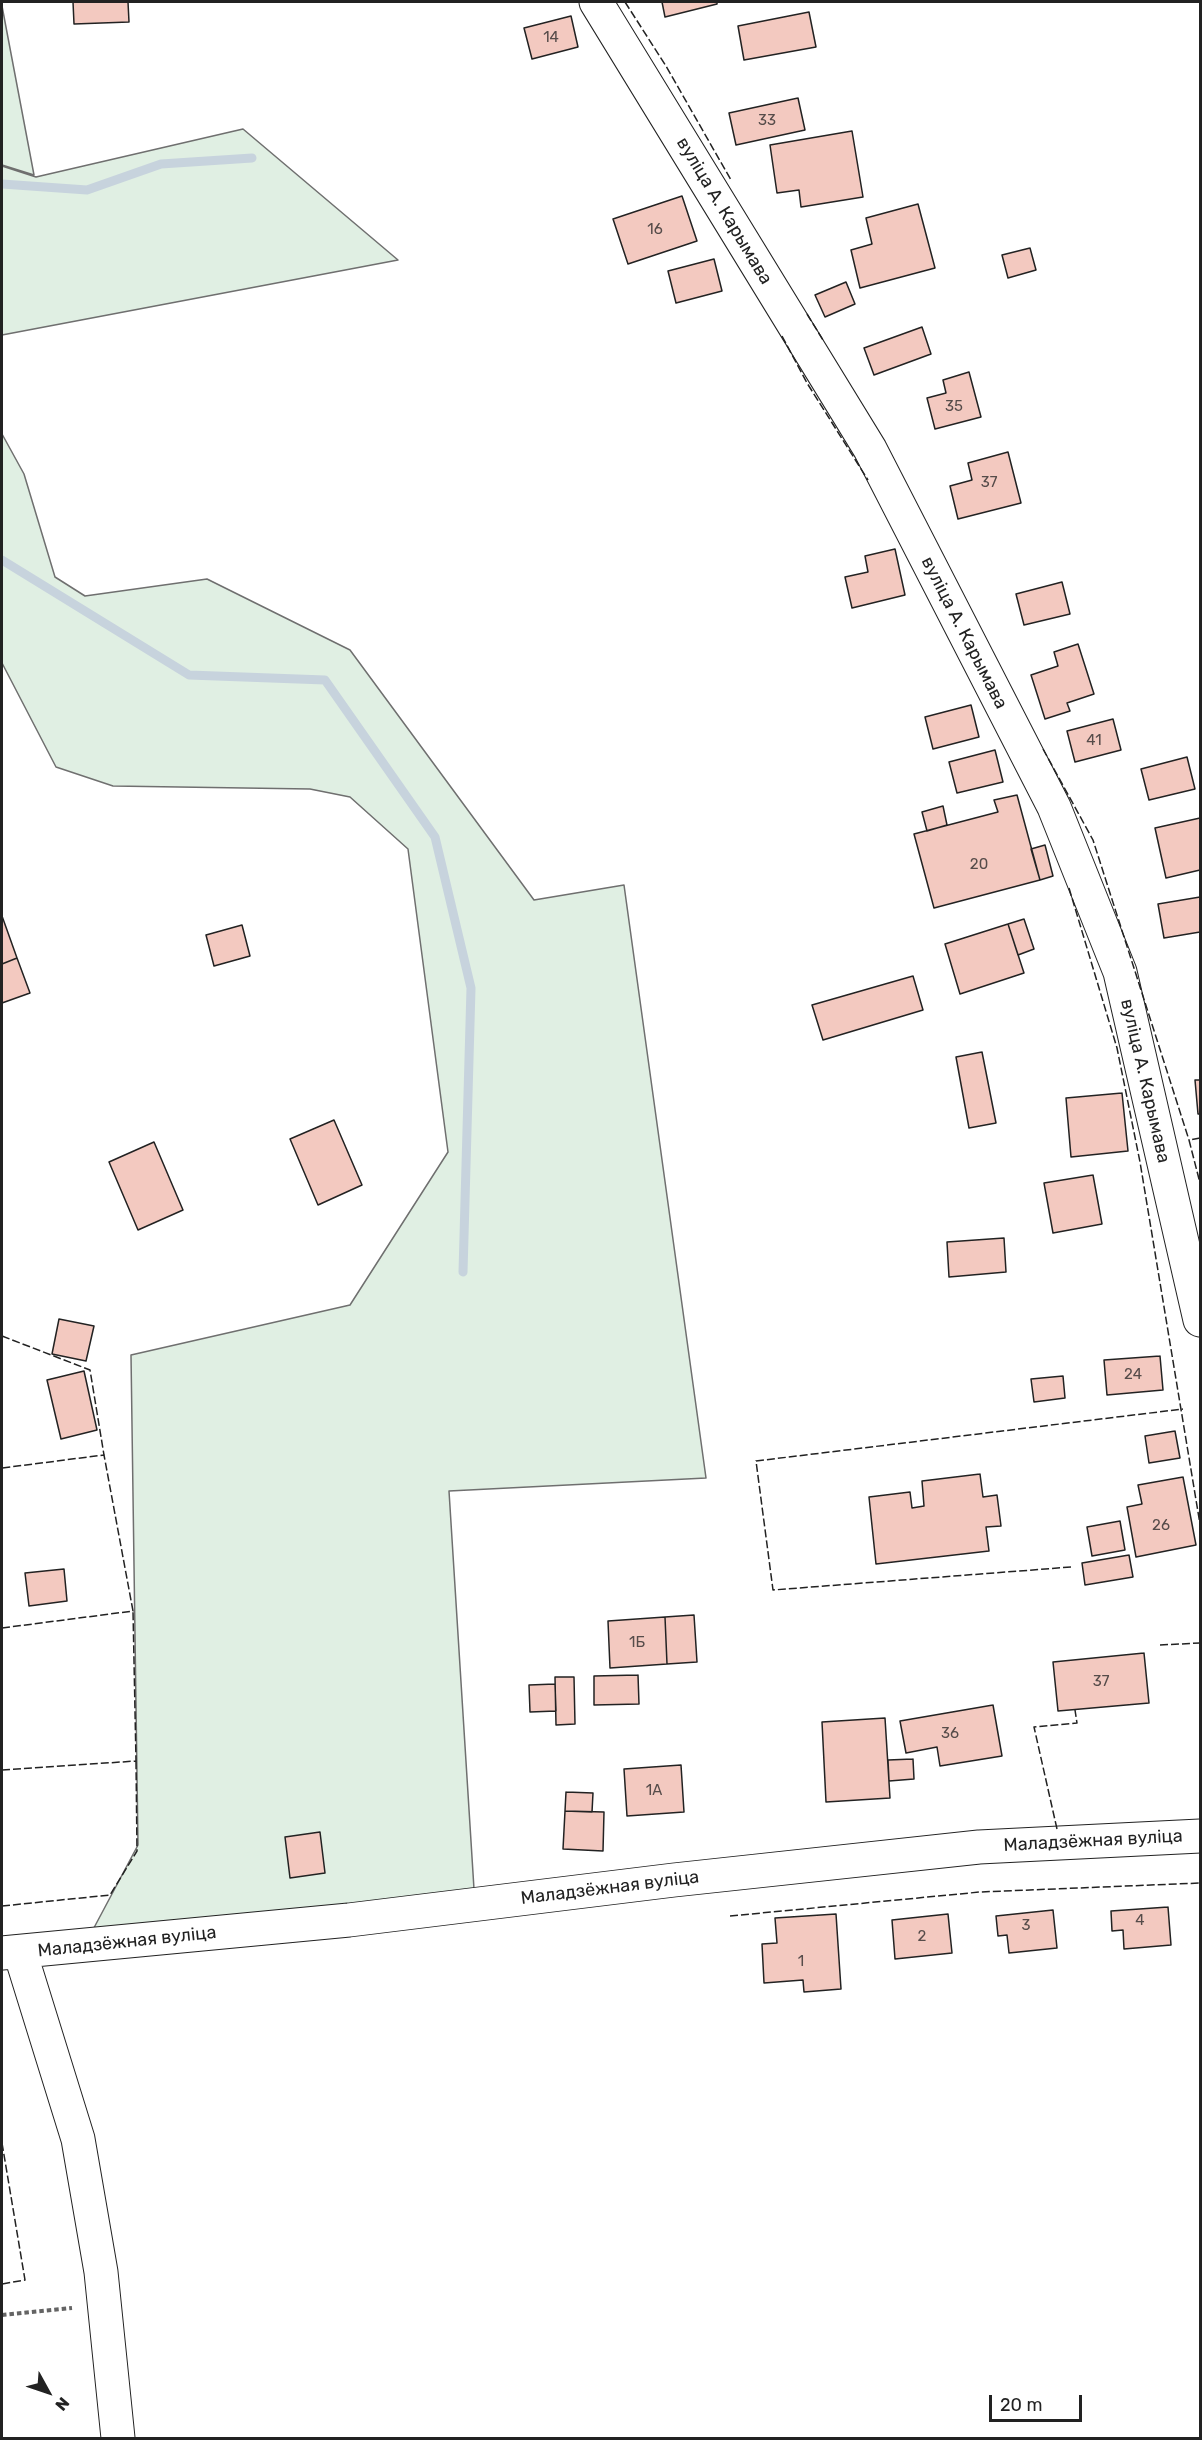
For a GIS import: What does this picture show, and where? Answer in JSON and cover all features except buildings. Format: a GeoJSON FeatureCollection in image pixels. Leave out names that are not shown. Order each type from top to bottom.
{"type":"FeatureCollection","features":[{"type":"Feature","properties":{"kind":"street","name":"вуліца А. Карымава"},"geometry":{"type":"LineString","coordinates":[[596,2],[870,449],[1054,807],[1120,972],[1187,1206],[1200,1320]]}},
{"type":"Feature","properties":{"kind":"street","name":"Маладзёжная вуліца"},"geometry":{"type":"LineString","coordinates":[[11,1953],[349,1920],[686,1878],[968,1849],[1200,1836]]}},
{"type":"Feature","properties":{"kind":"street"},"geometry":{"type":"LineString","coordinates":[[11,1953],[78,2139],[101,2272],[118,2439]]}},
{"type":"Feature","properties":{"kind":"path"},"geometry":{"type":"LineString","coordinates":[[2,2315],[103,2305]]}},
{"type":"Feature","properties":{"kind":"green space"},"geometry":{"type":"Polygon","coordinates":[[[2,6],[34,175],[2,165],[2,6]]]}},
{"type":"Feature","properties":{"kind":"green space"},"geometry":{"type":"Polygon","coordinates":[[[243,129],[398,260],[2,335],[2,166],[36,177],[243,129]]]}},
{"type":"Feature","properties":{"kind":"green space"},"geometry":{"type":"Polygon","coordinates":[[[2,434],[24,474],[55,577],[85,596],[207,579],[350,650],[534,900],[624,885],[706,1478],[449,1491],[474,1889],[88,1939],[138,1845],[131,1355],[350,1305],[448,1152],[408,849],[350,797],[310,789],[113,786],[56,767],[2,663],[2,434]]]}},
{"type":"Feature","properties":{"kind":"waterway"},"geometry":{"type":"LineString","coordinates":[[2,184],[87,190],[161,164],[252,158]]}},
{"type":"Feature","properties":{"kind":"waterway"},"geometry":{"type":"LineString","coordinates":[[2,560],[189,675],[325,680],[435,837],[471,988],[463,1272]]}},
{"type":"Feature","properties":{"kind":"fence"},"geometry":{"type":"LineString","coordinates":[[625,2],[666,66],[731,180]]}},
{"type":"Feature","properties":{"kind":"fence"},"geometry":{"type":"LineString","coordinates":[[807,314],[823,340]]}},
{"type":"Feature","properties":{"kind":"fence"},"geometry":{"type":"LineString","coordinates":[[782,336],[807,383],[868,480]]}},
{"type":"Feature","properties":{"kind":"fence"},"geometry":{"type":"LineString","coordinates":[[1043,749],[1093,840],[1189,1140]]}},
{"type":"Feature","properties":{"kind":"fence"},"geometry":{"type":"LineString","coordinates":[[1069,888],[1117,1048],[1140,1162],[1200,1524]]}},
{"type":"Feature","properties":{"kind":"fence"},"geometry":{"type":"LineString","coordinates":[[1200,1138],[1189,1140],[1200,1183]]}},
{"type":"Feature","properties":{"kind":"fence"},"geometry":{"type":"LineString","coordinates":[[2,1336],[90,1370],[104,1455],[2,1468]]}},
{"type":"Feature","properties":{"kind":"fence"},"geometry":{"type":"LineString","coordinates":[[1071,1567],[773,1590],[756,1461],[1183,1409]]}},
{"type":"Feature","properties":{"kind":"fence"},"geometry":{"type":"LineString","coordinates":[[2,1628],[133,1611],[104,1455]]}},
{"type":"Feature","properties":{"kind":"fence"},"geometry":{"type":"LineString","coordinates":[[2,1770],[136,1761],[133,1611]]}},
{"type":"Feature","properties":{"kind":"fence"},"geometry":{"type":"LineString","coordinates":[[1160,1645],[1200,1643]]}},
{"type":"Feature","properties":{"kind":"fence"},"geometry":{"type":"LineString","coordinates":[[1057,1829],[1034,1727],[1077,1723],[1075,1710]]}},
{"type":"Feature","properties":{"kind":"fence"},"geometry":{"type":"LineString","coordinates":[[2,1906],[110,1895],[137,1851],[136,1761]]}},
{"type":"Feature","properties":{"kind":"fence"},"geometry":{"type":"LineString","coordinates":[[730,1916],[980,1892],[1200,1883]]}},
{"type":"Feature","properties":{"kind":"fence"},"geometry":{"type":"LineString","coordinates":[[2,2143],[25,2280],[2,2284]]}}]}
